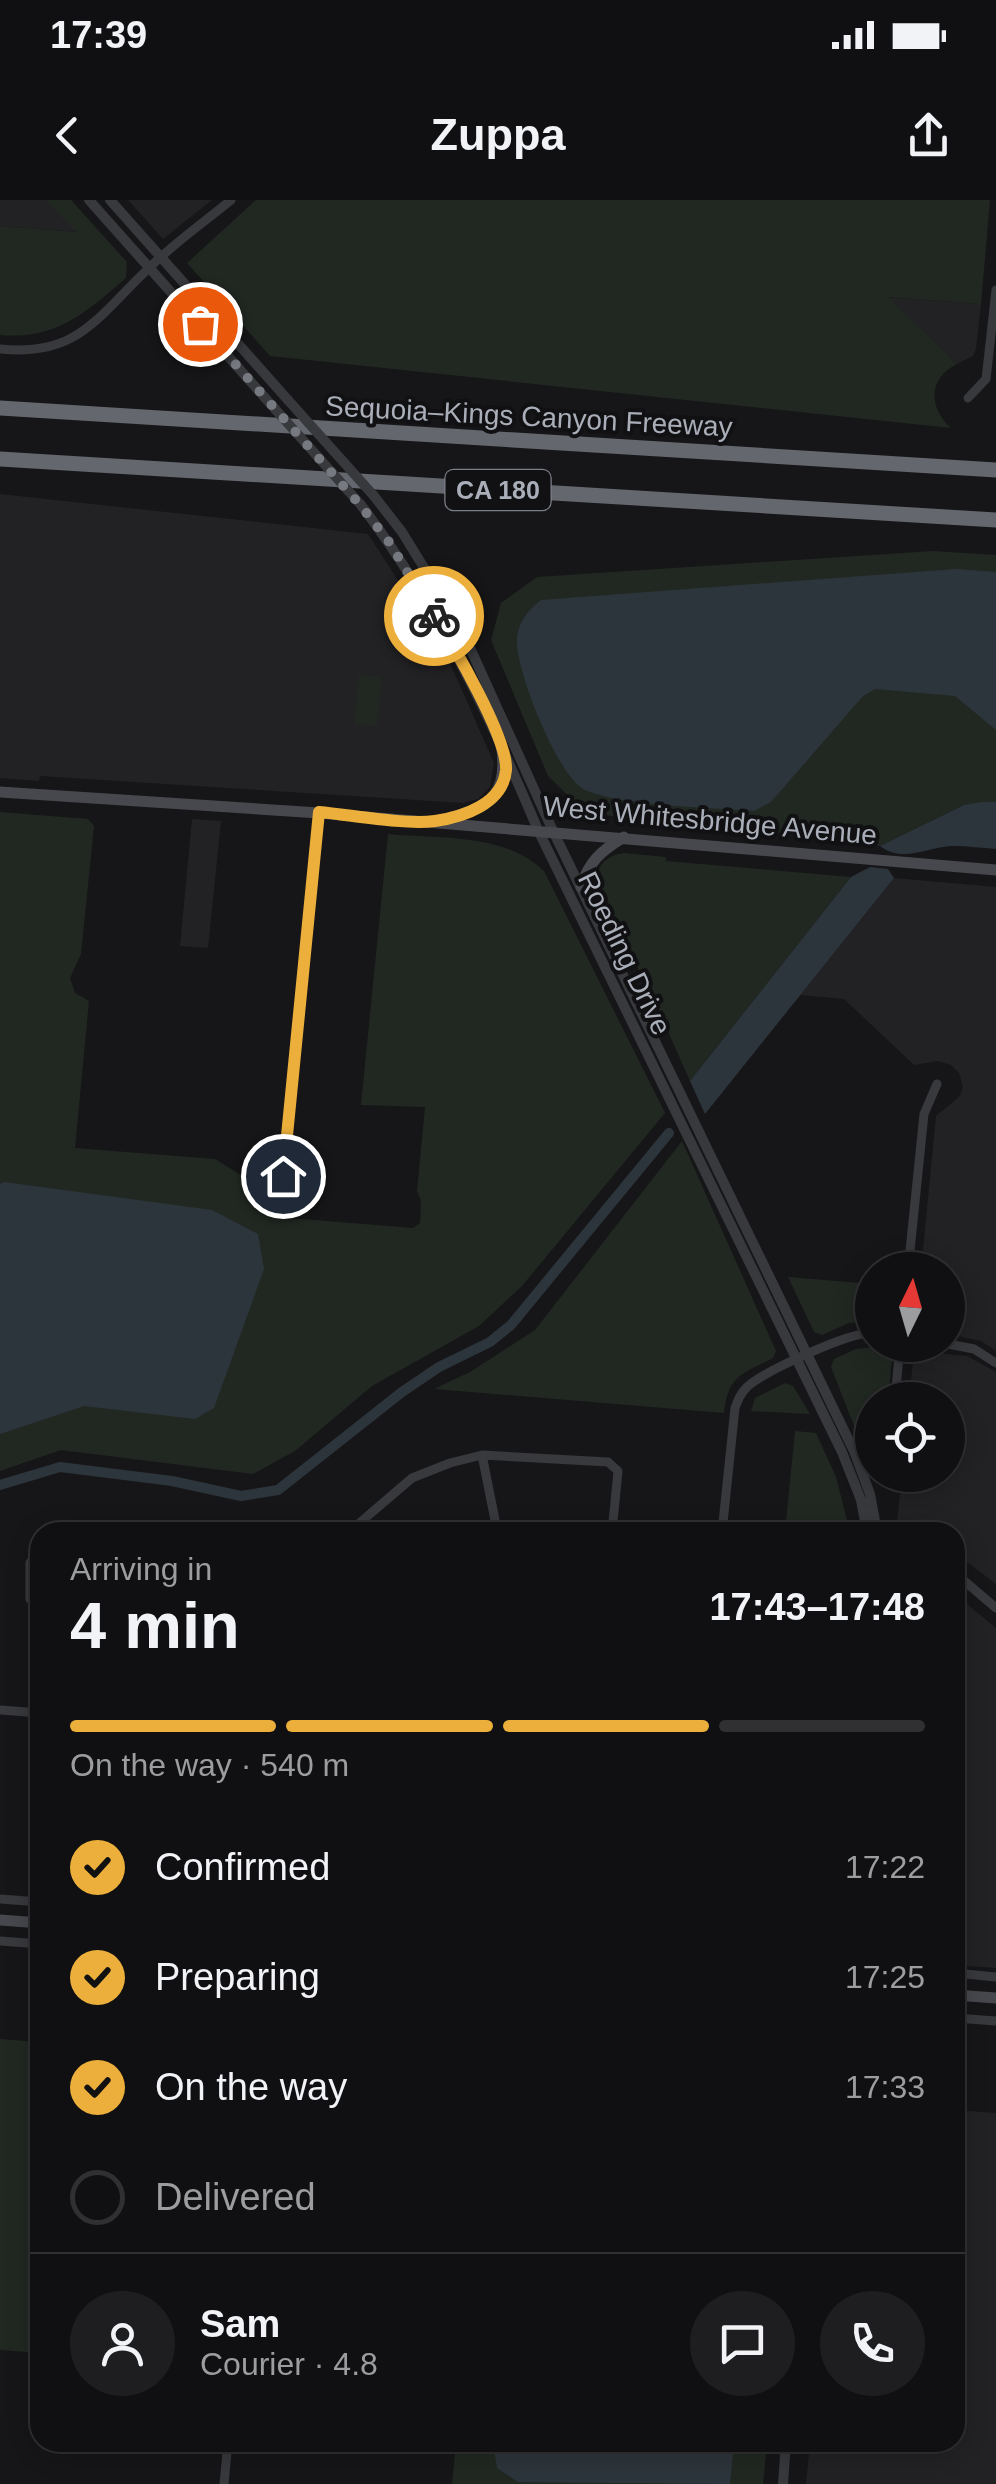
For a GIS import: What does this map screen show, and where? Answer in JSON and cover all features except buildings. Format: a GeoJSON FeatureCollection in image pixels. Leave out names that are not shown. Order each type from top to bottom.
{"type":"FeatureCollection","features":[{"type":"Feature","properties":{"kind":"highway","name":"Sequoia–Kings Canyon Freeway"},"geometry":{"type":"LineString","coordinates":[[0,408],[996,470]]}},
{"type":"Feature","properties":{"kind":"highway","name":"CA 180"},"geometry":{"type":"LineString","coordinates":[[0,459],[996,520]]}},
{"type":"Feature","properties":{"kind":"main road"},"geometry":{"type":"LineString","coordinates":[[432,822],[471,812],[499,790],[506,771],[501,743]]}},
{"type":"Feature","properties":{"kind":"main road","name":"West Whitesbridge Avenue"},"geometry":{"type":"LineString","coordinates":[[0,792],[319,812],[996,870]]}},
{"type":"Feature","properties":{"kind":"main road"},"geometry":{"type":"LineString","coordinates":[[582,887],[596,856],[624,837]]}},
{"type":"Feature","properties":{"kind":"main road"},"geometry":{"type":"LineString","coordinates":[[0,1920],[30,1922]]}},
{"type":"Feature","properties":{"kind":"main road"},"geometry":{"type":"LineString","coordinates":[[965,1996],[996,1998]]}},
{"type":"Feature","properties":{"kind":"street","name":"Roeding Drive"},"geometry":{"type":"LineString","coordinates":[[89,200],[361,506],[389,542],[448,638],[501,743],[538,830],[858,1462],[875,1522]]}},
{"type":"Feature","properties":{"kind":"street","name":"Roeding Drive"},"geometry":{"type":"LineString","coordinates":[[110,200],[374,496],[402,532],[461,628],[553,832],[803,1358],[853,1478],[864,1522]]}},
{"type":"Feature","properties":{"kind":"street"},"geometry":{"type":"LineString","coordinates":[[0,349],[36,350],[70,340],[91,328],[150,267],[231,200]]}},
{"type":"Feature","properties":{"kind":"street"},"geometry":{"type":"LineString","coordinates":[[968,398],[986,379],[996,290]]}},
{"type":"Feature","properties":{"kind":"street"},"geometry":{"type":"LineString","coordinates":[[283,1176],[319,812]]}},
{"type":"Feature","properties":{"kind":"street"},"geometry":{"type":"LineString","coordinates":[[910,1252],[924,1114],[937,1084]]}},
{"type":"Feature","properties":{"kind":"street"},"geometry":{"type":"LineString","coordinates":[[723,1522],[735,1408],[741,1393],[766,1375],[855,1335]]}},
{"type":"Feature","properties":{"kind":"street"},"geometry":{"type":"LineString","coordinates":[[965,1348],[996,1363]]}},
{"type":"Feature","properties":{"kind":"street"},"geometry":{"type":"LineString","coordinates":[[482,1455],[494,1520]]}},
{"type":"Feature","properties":{"kind":"street"},"geometry":{"type":"LineString","coordinates":[[364,1522],[412,1478],[482,1455],[608,1462],[618,1471],[613,1522]]}},
{"type":"Feature","properties":{"kind":"street"},"geometry":{"type":"LineString","coordinates":[[30,1563],[30,1598]]}},
{"type":"Feature","properties":{"kind":"street"},"geometry":{"type":"LineString","coordinates":[[965,1582],[996,1608]]}},
{"type":"Feature","properties":{"kind":"street"},"geometry":{"type":"LineString","coordinates":[[0,1710],[30,1712]]}},
{"type":"Feature","properties":{"kind":"street"},"geometry":{"type":"LineString","coordinates":[[0,1898],[30,1901]]}},
{"type":"Feature","properties":{"kind":"street"},"geometry":{"type":"LineString","coordinates":[[0,1941],[30,1943]]}},
{"type":"Feature","properties":{"kind":"street"},"geometry":{"type":"LineString","coordinates":[[965,1975],[996,1977]]}},
{"type":"Feature","properties":{"kind":"street"},"geometry":{"type":"LineString","coordinates":[[965,2019],[996,2021]]}},
{"type":"Feature","properties":{"kind":"street"},"geometry":{"type":"LineString","coordinates":[[224,2484],[227,2452]]}},
{"type":"Feature","properties":{"kind":"street"},"geometry":{"type":"LineString","coordinates":[[783,2484],[785,2452]]}},
{"type":"Feature","properties":{"kind":"shaded area"},"geometry":{"type":"Polygon","coordinates":[[[0,200],[45,200],[79,232],[0,226],[0,200]]]}},
{"type":"Feature","properties":{"kind":"shaded area"},"geometry":{"type":"Polygon","coordinates":[[[45,200],[71,200],[127,262],[126,278],[69,322],[38,333],[0,335],[0,226],[77,232],[45,200]]]}},
{"type":"Feature","properties":{"kind":"shaded area"},"geometry":{"type":"Polygon","coordinates":[[[128,200],[212,200],[163,239],[128,200]]]}},
{"type":"Feature","properties":{"kind":"shaded area"},"geometry":{"type":"Polygon","coordinates":[[[256,200],[990,200],[981,304],[888,297],[957,364],[941,377],[934,393],[938,411],[951,428],[270,356],[187,263],[256,200]]]}},
{"type":"Feature","properties":{"kind":"shaded area"},"geometry":{"type":"Polygon","coordinates":[[[886,297],[981,304],[973,356],[957,364],[886,297]]]}},
{"type":"Feature","properties":{"kind":"shaded area"},"geometry":{"type":"Polygon","coordinates":[[[0,494],[368,534],[447,656],[494,763],[490,787],[478,799],[463,803],[40,776],[39,781],[0,778],[0,494]]]}},
{"type":"Feature","properties":{"kind":"shaded area"},"geometry":{"type":"Polygon","coordinates":[[[933,551],[996,555],[996,802],[964,805],[880,846],[586,813],[548,776],[491,640],[501,603],[537,577],[933,551]]]}},
{"type":"Feature","properties":{"kind":"shaded area"},"geometry":{"type":"Polygon","coordinates":[[[956,569],[996,572],[996,730],[955,696],[875,689],[863,696],[771,802],[754,811],[644,803],[585,790],[574,781],[551,744],[530,696],[518,652],[520,626],[541,600],[956,569]]]}},
{"type":"Feature","properties":{"kind":"shaded area"},"geometry":{"type":"Polygon","coordinates":[[[359,675],[382,677],[377,726],[354,724],[359,675]]]}},
{"type":"Feature","properties":{"kind":"shaded area"},"geometry":{"type":"Polygon","coordinates":[[[996,802],[996,849],[954,846],[898,854],[880,846],[964,805],[996,802]]]}},
{"type":"Feature","properties":{"kind":"shaded area"},"geometry":{"type":"Polygon","coordinates":[[[0,812],[88,819],[94,826],[81,954],[70,978],[75,993],[89,1001],[75,1148],[215,1159],[272,1194],[291,1196],[289,1218],[413,1228],[420,1223],[421,1201],[417,1191],[425,1107],[361,1105],[388,834],[491,844],[528,859],[544,871],[665,1113],[522,1286],[479,1326],[372,1386],[295,1451],[253,1474],[61,1450],[0,1471],[0,812]]]}},
{"type":"Feature","properties":{"kind":"shaded area"},"geometry":{"type":"Polygon","coordinates":[[[192,819],[221,821],[208,948],[180,946],[192,819]]]}},
{"type":"Feature","properties":{"kind":"shaded area"},"geometry":{"type":"Polygon","coordinates":[[[624,853],[666,857],[666,861],[851,877],[690,1081],[595,883],[604,862],[624,853]]]}},
{"type":"Feature","properties":{"kind":"shaded area"},"geometry":{"type":"Polygon","coordinates":[[[870,867],[888,869],[894,878],[705,1114],[690,1081],[851,877],[870,867]]]}},
{"type":"Feature","properties":{"kind":"shaded area"},"geometry":{"type":"Polygon","coordinates":[[[894,878],[996,887],[996,1351],[981,1341],[965,1338],[965,1252],[923,1252],[936,1116],[960,1096],[963,1087],[959,1073],[938,1061],[914,1065],[844,999],[800,995],[894,878]]]}},
{"type":"Feature","properties":{"kind":"shaded area"},"geometry":{"type":"Polygon","coordinates":[[[682,1141],[776,1351],[773,1358],[738,1377],[729,1391],[724,1413],[434,1389],[470,1372],[535,1330],[682,1141]]]}},
{"type":"Feature","properties":{"kind":"shaded area"},"geometry":{"type":"Polygon","coordinates":[[[0,1184],[212,1210],[258,1234],[264,1269],[214,1408],[195,1419],[84,1406],[0,1434],[0,1184]]]}},
{"type":"Feature","properties":{"kind":"shaded area"},"geometry":{"type":"Polygon","coordinates":[[[788,1277],[855,1283],[855,1322],[822,1335],[814,1332],[788,1277]]]}},
{"type":"Feature","properties":{"kind":"shaded area"},"geometry":{"type":"Polygon","coordinates":[[[855,1349],[855,1362],[892,1362],[890,1382],[855,1382],[855,1428],[831,1367],[834,1359],[855,1349]]]}},
{"type":"Feature","properties":{"kind":"shaded area"},"geometry":{"type":"Polygon","coordinates":[[[967,1356],[996,1372],[996,1584],[965,1561],[965,1522],[897,1522],[900,1492],[965,1492],[965,1382],[911,1382],[913,1362],[965,1362],[967,1356]]]}},
{"type":"Feature","properties":{"kind":"shaded area"},"geometry":{"type":"Polygon","coordinates":[[[785,1383],[793,1386],[810,1414],[751,1411],[755,1398],[785,1383]]]}},
{"type":"Feature","properties":{"kind":"shaded area"},"geometry":{"type":"Polygon","coordinates":[[[795,1431],[816,1433],[836,1477],[847,1522],[786,1522],[795,1431]]]}},
{"type":"Feature","properties":{"kind":"shaded area"},"geometry":{"type":"Polygon","coordinates":[[[965,1602],[996,1628],[996,1968],[965,1966],[965,1602]]]}},
{"type":"Feature","properties":{"kind":"shaded area"},"geometry":{"type":"Polygon","coordinates":[[[0,2039],[30,2041],[30,2352],[0,2350],[0,2039]]]}},
{"type":"Feature","properties":{"kind":"shaded area"},"geometry":{"type":"Polygon","coordinates":[[[965,2111],[996,2113],[996,2484],[806,2484],[809,2452],[965,2452],[965,2111]]]}},
{"type":"Feature","properties":{"kind":"shaded area"},"geometry":{"type":"Polygon","coordinates":[[[455,2452],[766,2452],[763,2484],[452,2484],[455,2452]]]}},
{"type":"Feature","properties":{"kind":"shaded area"},"geometry":{"type":"Polygon","coordinates":[[[495,2452],[733,2452],[730,2484],[518,2482],[497,2468],[495,2452]]]}},
{"type":"Feature","properties":{"kind":"waterway"},"geometry":{"type":"LineString","coordinates":[[0,1485],[60,1467],[172,1481],[241,1496],[278,1490],[402,1392],[439,1367],[490,1342],[511,1325],[669,1133]]}},
{"type":"Feature","properties":{"kind":"way so far"},"geometry":{"type":"LineString","coordinates":[[200,324],[361,506],[389,542],[434,616]]}},
{"type":"Feature","properties":{"kind":"route"},"geometry":{"type":"LineString","coordinates":[[283,1176],[319,812],[432,822],[471,812],[487,802],[499,790],[506,771],[501,743],[434,616]]}}]}
